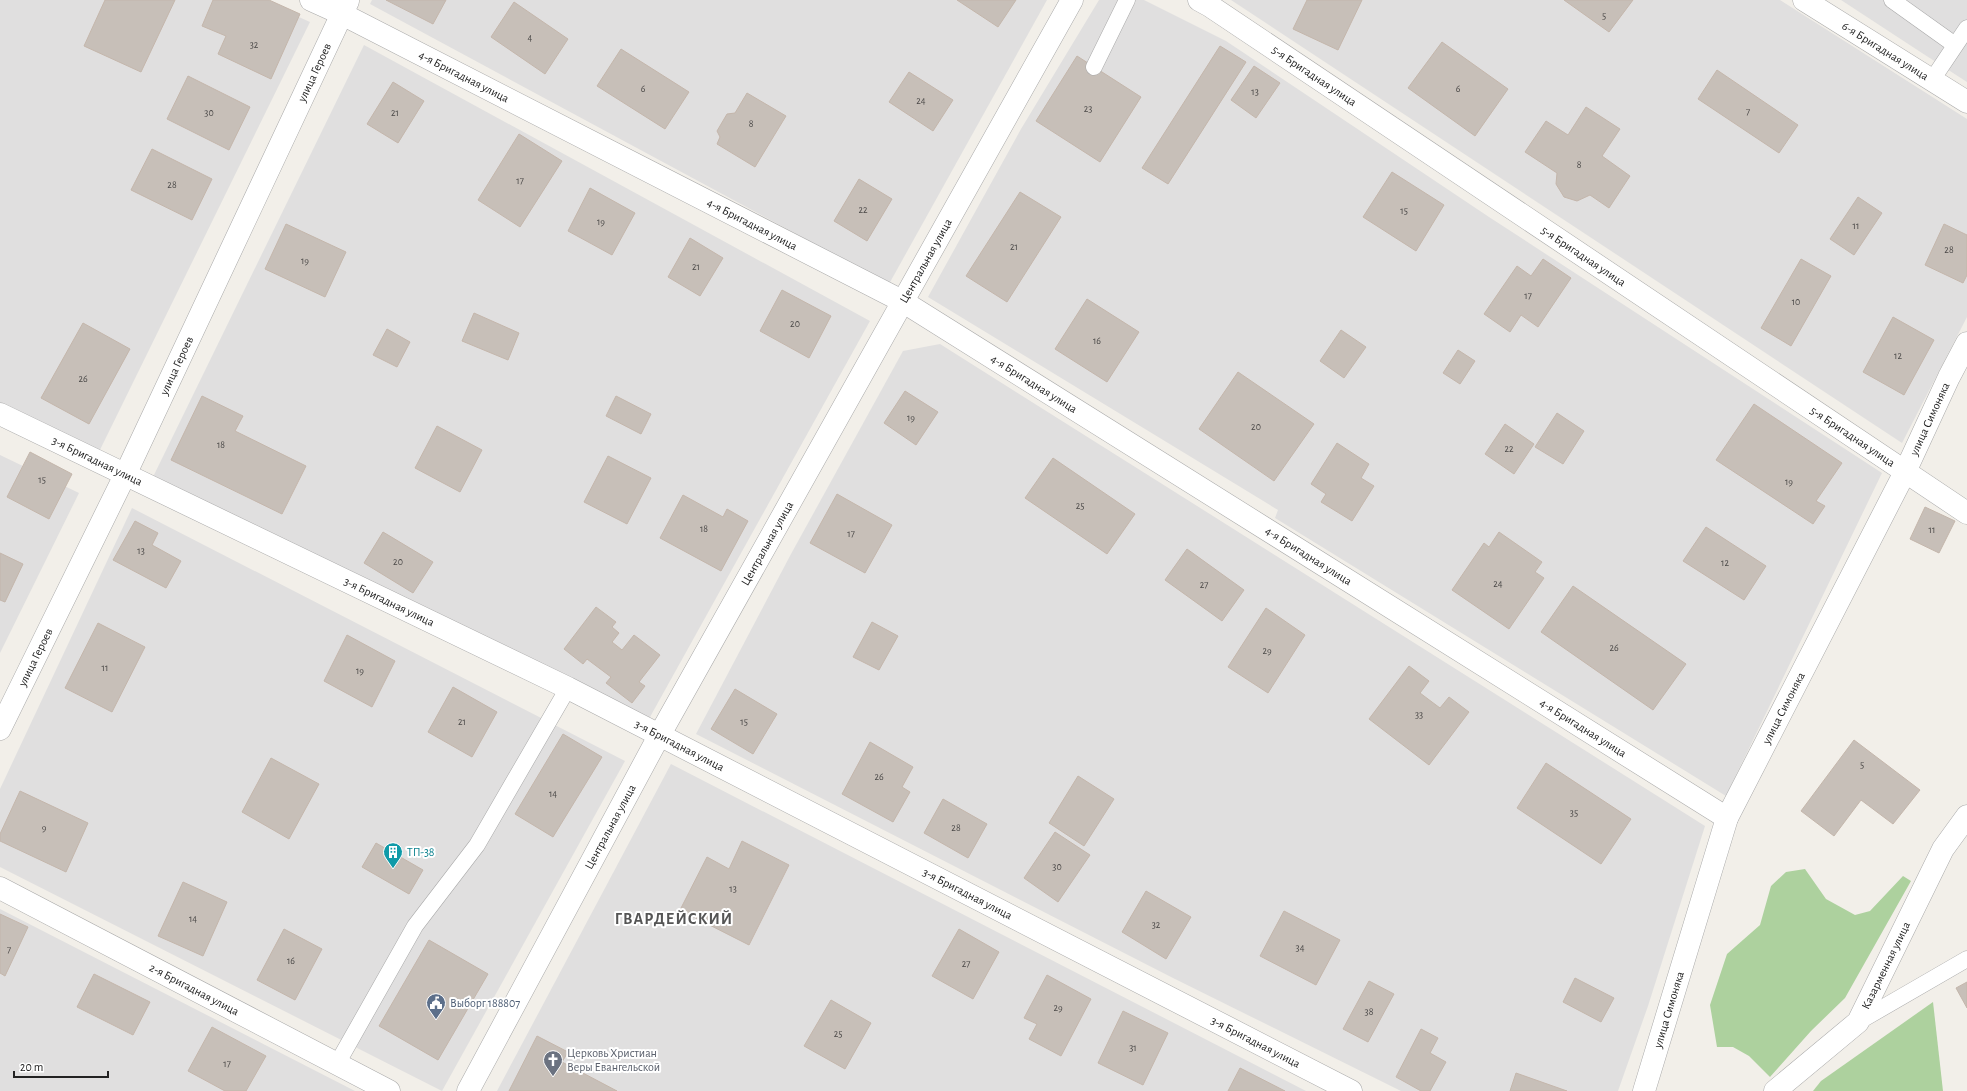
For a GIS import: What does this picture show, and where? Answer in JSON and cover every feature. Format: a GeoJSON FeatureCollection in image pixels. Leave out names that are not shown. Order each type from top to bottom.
{"type":"FeatureCollection","features":[{"type":"Feature","properties":{"kind":"street","name":"4-я Бригадная улица"},"geometry":{"type":"LineString","coordinates":[[312,0],[345,7],[902,301],[1727,818]]}},
{"type":"Feature","properties":{"kind":"street","name":"Центральная улица"},"geometry":{"type":"LineString","coordinates":[[468,1091],[659,736],[1072,0]]}},
{"type":"Feature","properties":{"kind":"street","name":"5-я Бригадная улица"},"geometry":{"type":"LineString","coordinates":[[1199,0],[1967,513]]}},
{"type":"Feature","properties":{"kind":"street","name":"6-я Бригадная улица"},"geometry":{"type":"LineString","coordinates":[[1804,0],[1967,102]]}},
{"type":"Feature","properties":{"kind":"street","name":"улица Героев"},"geometry":{"type":"LineString","coordinates":[[0,729],[126,473],[345,7]]}},
{"type":"Feature","properties":{"kind":"street","name":"улица Симоняка"},"geometry":{"type":"LineString","coordinates":[[1648,1085],[1727,818],[1905,472],[1949,377],[1967,344]]}},
{"type":"Feature","properties":{"kind":"street","name":"3-я Бригадная улица"},"geometry":{"type":"LineString","coordinates":[[0,414],[126,473],[568,688],[1351,1091]]}},
{"type":"Feature","properties":{"kind":"street","name":"Казарменная улица"},"geometry":{"type":"LineString","coordinates":[[1775,1091],[1858,1022],[1943,849],[1967,816]]}},
{"type":"Feature","properties":{"kind":"street","name":"2-я Бригадная улица"},"geometry":{"type":"LineString","coordinates":[[0,888],[389,1091]]}},
{"type":"Feature","properties":{"kind":"lane"},"geometry":{"type":"LineString","coordinates":[[1094,67],[1127,0]]}},
{"type":"Feature","properties":{"kind":"lane"},"geometry":{"type":"LineString","coordinates":[[1892,0],[1956,45]]}},
{"type":"Feature","properties":{"kind":"lane"},"geometry":{"type":"LineString","coordinates":[[1932,80],[1967,28]]}},
{"type":"Feature","properties":{"kind":"lane"},"geometry":{"type":"LineString","coordinates":[[337,1064],[415,926],[476,845],[568,688]]}},
{"type":"Feature","properties":{"kind":"lane"},"geometry":{"type":"LineString","coordinates":[[1858,1022],[1967,959]]}},
{"type":"Feature","properties":{"kind":"shaded area"},"geometry":{"type":"Polygon","coordinates":[[[0,0],[261,0],[310,22],[94,462],[0,417],[0,0]]]}},
{"type":"Feature","properties":{"kind":"shaded area"},"geometry":{"type":"Polygon","coordinates":[[[372,0],[1047,0],[889,284],[370,4],[372,0]]]}},
{"type":"Feature","properties":{"kind":"shaded area"},"geometry":{"type":"Polygon","coordinates":[[[1099,0],[1144,0],[1226,41],[1489,217],[1882,473],[1726,796],[1275,518],[1278,510],[928,297],[1021,129],[1099,0]]]}},
{"type":"Feature","properties":{"kind":"shaded area"},"geometry":{"type":"Polygon","coordinates":[[[1231,0],[1780,0],[1967,119],[1967,317],[1902,443],[1231,0]]]}},
{"type":"Feature","properties":{"kind":"shaded area"},"geometry":{"type":"Polygon","coordinates":[[[1841,0],[1967,0],[1967,82],[1922,53],[1841,0]]]}},
{"type":"Feature","properties":{"kind":"shaded area"},"geometry":{"type":"Polygon","coordinates":[[[364,45],[870,321],[645,726],[152,479],[364,45]]]}},
{"type":"Feature","properties":{"kind":"shaded area"},"geometry":{"type":"Polygon","coordinates":[[[940,344],[1705,826],[1648,1006],[1618,1091],[1401,1091],[1173,978],[696,734],[791,554],[903,351],[940,344]]]}},
{"type":"Feature","properties":{"kind":"shaded area"},"geometry":{"type":"Polygon","coordinates":[[[0,455],[79,493],[0,653],[0,455]]]}},
{"type":"Feature","properties":{"kind":"shaded area"},"geometry":{"type":"Polygon","coordinates":[[[132,508],[625,761],[442,1091],[0,867],[0,789],[132,508]]]}},
{"type":"Feature","properties":{"kind":"shaded area"},"geometry":{"type":"Polygon","coordinates":[[[671,764],[1306,1091],[497,1091],[671,764]]]}},
{"type":"Feature","properties":{"kind":"shaded area"},"geometry":{"type":"Polygon","coordinates":[[[0,909],[355,1091],[0,1091],[0,909]]]}},
{"type":"Feature","properties":{"kind":"green space"},"geometry":{"type":"Polygon","coordinates":[[[1805,869],[1826,899],[1855,915],[1870,911],[1903,876],[1911,881],[1845,998],[1811,1031],[1770,1077],[1749,1056],[1733,1047],[1717,1047],[1710,1005],[1727,954],[1760,925],[1771,886],[1786,872],[1805,869]]]}},
{"type":"Feature","properties":{"kind":"green space"},"geometry":{"type":"Polygon","coordinates":[[[1933,1002],[1943,1091],[1813,1091],[1821,1081],[1933,1002]]]}},
{"type":"Feature","properties":{"kind":"building"},"geometry":{"type":"Polygon","coordinates":[[[105,0],[175,0],[141,72],[84,46],[105,0]]]}},
{"type":"Feature","properties":{"kind":"building"},"geometry":{"type":"Polygon","coordinates":[[[213,0],[269,0],[300,14],[271,79],[218,54],[226,36],[202,26],[213,0]]]}},
{"type":"Feature","properties":{"kind":"building"},"geometry":{"type":"Polygon","coordinates":[[[386,0],[446,0],[433,24],[386,0]]]}},
{"type":"Feature","properties":{"kind":"building"},"geometry":{"type":"Polygon","coordinates":[[[957,0],[1016,0],[998,27],[957,0]]]}},
{"type":"Feature","properties":{"kind":"building"},"geometry":{"type":"Polygon","coordinates":[[[1307,0],[1362,0],[1338,50],[1293,29],[1307,0]]]}},
{"type":"Feature","properties":{"kind":"building"},"geometry":{"type":"Polygon","coordinates":[[[1564,0],[1633,0],[1609,32],[1564,0]]]}},
{"type":"Feature","properties":{"kind":"building"},"geometry":{"type":"Polygon","coordinates":[[[514,2],[568,39],[545,74],[491,37],[514,2]]]}},
{"type":"Feature","properties":{"kind":"building"},"geometry":{"type":"Polygon","coordinates":[[[1442,42],[1508,89],[1475,136],[1408,88],[1442,42]]]}},
{"type":"Feature","properties":{"kind":"building"},"geometry":{"type":"Polygon","coordinates":[[[1220,46],[1246,62],[1168,184],[1142,168],[1220,46]]]}},
{"type":"Feature","properties":{"kind":"building"},"geometry":{"type":"Polygon","coordinates":[[[621,49],[689,92],[665,129],[597,86],[621,49]]]}},
{"type":"Feature","properties":{"kind":"building"},"geometry":{"type":"Polygon","coordinates":[[[1077,56],[1141,97],[1100,162],[1036,121],[1077,56]]]}},
{"type":"Feature","properties":{"kind":"building"},"geometry":{"type":"Polygon","coordinates":[[[1254,66],[1280,83],[1256,118],[1231,100],[1254,66]]]}},
{"type":"Feature","properties":{"kind":"building"},"geometry":{"type":"Polygon","coordinates":[[[1717,70],[1798,125],[1779,153],[1698,99],[1717,70]]]}},
{"type":"Feature","properties":{"kind":"building"},"geometry":{"type":"Polygon","coordinates":[[[909,72],[953,100],[933,131],[889,102],[909,72]]]}},
{"type":"Feature","properties":{"kind":"building"},"geometry":{"type":"Polygon","coordinates":[[[188,76],[250,107],[229,150],[167,119],[188,76]]]}},
{"type":"Feature","properties":{"kind":"building"},"geometry":{"type":"Polygon","coordinates":[[[393,82],[424,101],[398,143],[367,124],[393,82]]]}},
{"type":"Feature","properties":{"kind":"building"},"geometry":{"type":"Polygon","coordinates":[[[747,93],[786,116],[755,167],[717,144],[720,137],[717,131],[727,114],[735,113],[747,93]]]}},
{"type":"Feature","properties":{"kind":"building"},"geometry":{"type":"Polygon","coordinates":[[[1586,107],[1620,129],[1602,156],[1630,176],[1609,208],[1590,195],[1577,201],[1564,197],[1556,184],[1557,173],[1525,152],[1546,121],[1568,135],[1586,107]]]}},
{"type":"Feature","properties":{"kind":"building"},"geometry":{"type":"Polygon","coordinates":[[[519,134],[562,161],[520,227],[478,200],[519,134]]]}},
{"type":"Feature","properties":{"kind":"building"},"geometry":{"type":"Polygon","coordinates":[[[152,149],[212,179],[192,220],[131,190],[152,149]]]}},
{"type":"Feature","properties":{"kind":"building"},"geometry":{"type":"Polygon","coordinates":[[[1392,172],[1444,205],[1416,251],[1363,217],[1392,172]]]}},
{"type":"Feature","properties":{"kind":"building"},"geometry":{"type":"Polygon","coordinates":[[[859,179],[892,199],[867,241],[834,221],[859,179]]]}},
{"type":"Feature","properties":{"kind":"building"},"geometry":{"type":"Polygon","coordinates":[[[590,188],[635,213],[612,255],[568,231],[590,188]]]}},
{"type":"Feature","properties":{"kind":"building"},"geometry":{"type":"Polygon","coordinates":[[[1020,192],[1061,217],[1007,302],[966,276],[1020,192]]]}},
{"type":"Feature","properties":{"kind":"building"},"geometry":{"type":"Polygon","coordinates":[[[1858,197],[1882,213],[1854,255],[1830,239],[1858,197]]]}},
{"type":"Feature","properties":{"kind":"building"},"geometry":{"type":"Polygon","coordinates":[[[286,224],[346,252],[325,297],[265,269],[286,224]]]}},
{"type":"Feature","properties":{"kind":"building"},"geometry":{"type":"Polygon","coordinates":[[[1944,224],[1967,235],[1967,275],[1963,283],[1925,265],[1944,224]]]}},
{"type":"Feature","properties":{"kind":"building"},"geometry":{"type":"Polygon","coordinates":[[[690,238],[723,258],[700,296],[668,277],[690,238]]]}},
{"type":"Feature","properties":{"kind":"building"},"geometry":{"type":"Polygon","coordinates":[[[1543,259],[1571,278],[1538,327],[1521,315],[1510,332],[1484,314],[1517,266],[1531,276],[1543,259]]]}},
{"type":"Feature","properties":{"kind":"building"},"geometry":{"type":"Polygon","coordinates":[[[1801,259],[1831,276],[1791,346],[1761,328],[1801,259]]]}},
{"type":"Feature","properties":{"kind":"building"},"geometry":{"type":"Polygon","coordinates":[[[782,290],[831,316],[809,358],[760,331],[782,290]]]}},
{"type":"Feature","properties":{"kind":"building"},"geometry":{"type":"Polygon","coordinates":[[[1087,299],[1139,332],[1107,382],[1055,349],[1087,299]]]}},
{"type":"Feature","properties":{"kind":"building"},"geometry":{"type":"Polygon","coordinates":[[[474,313],[519,333],[508,360],[462,341],[474,313]]]}},
{"type":"Feature","properties":{"kind":"building"},"geometry":{"type":"Polygon","coordinates":[[[1893,317],[1934,340],[1904,395],[1863,372],[1893,317]]]}},
{"type":"Feature","properties":{"kind":"building"},"geometry":{"type":"Polygon","coordinates":[[[83,323],[130,349],[89,424],[41,398],[83,323]]]}},
{"type":"Feature","properties":{"kind":"building"},"geometry":{"type":"Polygon","coordinates":[[[387,329],[410,342],[397,367],[373,355],[387,329]]]}},
{"type":"Feature","properties":{"kind":"building"},"geometry":{"type":"Polygon","coordinates":[[[1341,330],[1366,347],[1344,378],[1320,361],[1341,330]]]}},
{"type":"Feature","properties":{"kind":"building"},"geometry":{"type":"Polygon","coordinates":[[[1458,350],[1475,361],[1460,384],[1443,373],[1458,350]]]}},
{"type":"Feature","properties":{"kind":"building"},"geometry":{"type":"Polygon","coordinates":[[[1238,372],[1314,424],[1274,481],[1199,429],[1238,372]]]}},
{"type":"Feature","properties":{"kind":"building"},"geometry":{"type":"Polygon","coordinates":[[[905,391],[938,412],[916,445],[884,423],[905,391]]]}},
{"type":"Feature","properties":{"kind":"building"},"geometry":{"type":"Polygon","coordinates":[[[202,396],[243,416],[235,431],[306,466],[282,514],[171,460],[202,396]]]}},
{"type":"Feature","properties":{"kind":"building"},"geometry":{"type":"Polygon","coordinates":[[[616,396],[651,414],[641,434],[606,416],[616,396]]]}},
{"type":"Feature","properties":{"kind":"building"},"geometry":{"type":"Polygon","coordinates":[[[1754,404],[1842,463],[1816,501],[1825,506],[1813,524],[1716,460],[1754,404]]]}},
{"type":"Feature","properties":{"kind":"building"},"geometry":{"type":"Polygon","coordinates":[[[1557,413],[1584,431],[1563,464],[1535,447],[1557,413]]]}},
{"type":"Feature","properties":{"kind":"building"},"geometry":{"type":"Polygon","coordinates":[[[1505,424],[1534,444],[1514,474],[1485,454],[1505,424]]]}},
{"type":"Feature","properties":{"kind":"building"},"geometry":{"type":"Polygon","coordinates":[[[437,426],[482,450],[460,492],[415,468],[437,426]]]}},
{"type":"Feature","properties":{"kind":"building"},"geometry":{"type":"Polygon","coordinates":[[[1337,443],[1369,464],[1361,478],[1374,486],[1352,521],[1321,502],[1326,494],[1311,484],[1337,443]]]}},
{"type":"Feature","properties":{"kind":"building"},"geometry":{"type":"Polygon","coordinates":[[[30,452],[72,474],[49,519],[7,497],[30,452]]]}},
{"type":"Feature","properties":{"kind":"building"},"geometry":{"type":"Polygon","coordinates":[[[608,456],[651,478],[627,524],[584,502],[608,456]]]}},
{"type":"Feature","properties":{"kind":"building"},"geometry":{"type":"Polygon","coordinates":[[[1053,458],[1135,514],[1107,554],[1025,498],[1053,458]]]}},
{"type":"Feature","properties":{"kind":"building"},"geometry":{"type":"Polygon","coordinates":[[[837,494],[892,525],[865,573],[810,543],[837,494]]]}},
{"type":"Feature","properties":{"kind":"building"},"geometry":{"type":"Polygon","coordinates":[[[683,495],[723,517],[727,509],[748,521],[721,571],[660,538],[683,495]]]}},
{"type":"Feature","properties":{"kind":"building"},"geometry":{"type":"Polygon","coordinates":[[[1925,507],[1955,521],[1939,553],[1910,539],[1925,507]]]}},
{"type":"Feature","properties":{"kind":"building"},"geometry":{"type":"Polygon","coordinates":[[[135,521],[158,533],[152,545],[181,561],[166,588],[113,560],[135,521]]]}},
{"type":"Feature","properties":{"kind":"building"},"geometry":{"type":"Polygon","coordinates":[[[1706,527],[1766,566],[1744,600],[1683,561],[1706,527]]]}},
{"type":"Feature","properties":{"kind":"building"},"geometry":{"type":"Polygon","coordinates":[[[383,532],[433,562],[413,593],[364,563],[383,532]]]}},
{"type":"Feature","properties":{"kind":"building"},"geometry":{"type":"Polygon","coordinates":[[[1499,532],[1542,562],[1535,572],[1544,578],[1509,629],[1452,590],[1484,543],[1489,547],[1499,532]]]}},
{"type":"Feature","properties":{"kind":"building"},"geometry":{"type":"Polygon","coordinates":[[[1187,549],[1244,590],[1222,621],[1165,580],[1187,549]]]}},
{"type":"Feature","properties":{"kind":"building"},"geometry":{"type":"Polygon","coordinates":[[[0,553],[23,564],[5,602],[0,600],[0,553]]]}},
{"type":"Feature","properties":{"kind":"building"},"geometry":{"type":"Polygon","coordinates":[[[1573,586],[1686,664],[1653,710],[1541,632],[1573,586]]]}},
{"type":"Feature","properties":{"kind":"building"},"geometry":{"type":"Polygon","coordinates":[[[596,607],[616,622],[612,627],[619,633],[612,642],[622,650],[634,635],[660,655],[639,682],[645,686],[632,703],[606,683],[611,677],[587,659],[583,664],[564,649],[596,607]]]}},
{"type":"Feature","properties":{"kind":"building"},"geometry":{"type":"Polygon","coordinates":[[[1266,608],[1305,635],[1268,693],[1228,667],[1266,608]]]}},
{"type":"Feature","properties":{"kind":"building"},"geometry":{"type":"Polygon","coordinates":[[[872,622],[898,636],[879,670],[853,657],[872,622]]]}},
{"type":"Feature","properties":{"kind":"building"},"geometry":{"type":"Polygon","coordinates":[[[98,623],[145,647],[112,712],[65,688],[98,623]]]}},
{"type":"Feature","properties":{"kind":"building"},"geometry":{"type":"Polygon","coordinates":[[[347,635],[395,661],[372,707],[324,681],[347,635]]]}},
{"type":"Feature","properties":{"kind":"building"},"geometry":{"type":"Polygon","coordinates":[[[1409,666],[1429,681],[1420,693],[1440,708],[1449,697],[1469,712],[1429,765],[1369,719],[1409,666]]]}},
{"type":"Feature","properties":{"kind":"building"},"geometry":{"type":"Polygon","coordinates":[[[453,687],[497,712],[472,757],[428,732],[453,687]]]}},
{"type":"Feature","properties":{"kind":"building"},"geometry":{"type":"Polygon","coordinates":[[[735,689],[777,714],[753,754],[711,729],[735,689]]]}},
{"type":"Feature","properties":{"kind":"building"},"geometry":{"type":"Polygon","coordinates":[[[563,734],[602,757],[553,837],[515,814],[563,734]]]}},
{"type":"Feature","properties":{"kind":"building"},"geometry":{"type":"Polygon","coordinates":[[[1854,740],[1920,790],[1893,824],[1861,800],[1834,836],[1801,811],[1854,740]]]}},
{"type":"Feature","properties":{"kind":"building"},"geometry":{"type":"Polygon","coordinates":[[[870,742],[913,767],[902,787],[910,792],[893,822],[842,794],[870,742]]]}},
{"type":"Feature","properties":{"kind":"building"},"geometry":{"type":"Polygon","coordinates":[[[271,758],[319,784],[289,839],[242,812],[271,758]]]}},
{"type":"Feature","properties":{"kind":"building"},"geometry":{"type":"Polygon","coordinates":[[[1546,763],[1631,819],[1601,864],[1517,808],[1546,763]]]}},
{"type":"Feature","properties":{"kind":"building"},"geometry":{"type":"Polygon","coordinates":[[[1078,776],[1114,799],[1084,846],[1049,823],[1078,776]]]}},
{"type":"Feature","properties":{"kind":"building"},"geometry":{"type":"Polygon","coordinates":[[[20,791],[88,823],[66,872],[0,841],[0,834],[20,791]]]}},
{"type":"Feature","properties":{"kind":"building"},"geometry":{"type":"Polygon","coordinates":[[[943,799],[987,824],[968,858],[924,833],[943,799]]]}},
{"type":"Feature","properties":{"kind":"building"},"geometry":{"type":"Polygon","coordinates":[[[1055,832],[1090,855],[1058,902],[1024,878],[1055,832]]]}},
{"type":"Feature","properties":{"kind":"building"},"geometry":{"type":"Polygon","coordinates":[[[742,841],[789,865],[749,945],[680,910],[707,857],[729,869],[742,841]]]}},
{"type":"Feature","properties":{"kind":"building","name":"ТП-38"},"geometry":{"type":"Polygon","coordinates":[[[376,843],[423,870],[409,894],[362,867],[376,843]]]}},
{"type":"Feature","properties":{"kind":"building"},"geometry":{"type":"Polygon","coordinates":[[[183,882],[227,902],[203,956],[158,936],[183,882]]]}},
{"type":"Feature","properties":{"kind":"building"},"geometry":{"type":"Polygon","coordinates":[[[1146,891],[1191,917],[1166,959],[1122,932],[1146,891]]]}},
{"type":"Feature","properties":{"kind":"building"},"geometry":{"type":"Polygon","coordinates":[[[1284,911],[1340,940],[1316,985],[1260,956],[1284,911]]]}},
{"type":"Feature","properties":{"kind":"building"},"geometry":{"type":"Polygon","coordinates":[[[0,914],[28,927],[5,976],[0,973],[0,914]]]}},
{"type":"Feature","properties":{"kind":"building"},"geometry":{"type":"Polygon","coordinates":[[[284,929],[322,949],[295,1000],[257,980],[284,929]]]}},
{"type":"Feature","properties":{"kind":"building"},"geometry":{"type":"Polygon","coordinates":[[[959,929],[999,952],[973,999],[932,976],[959,929]]]}},
{"type":"Feature","properties":{"kind":"building"},"geometry":{"type":"Polygon","coordinates":[[[429,940],[488,974],[438,1060],[379,1026],[429,940]]]}},
{"type":"Feature","properties":{"kind":"building"},"geometry":{"type":"Polygon","coordinates":[[[94,974],[150,1002],[133,1035],[77,1007],[94,974]]]}},
{"type":"Feature","properties":{"kind":"building"},"geometry":{"type":"Polygon","coordinates":[[[1047,975],[1091,999],[1061,1056],[1029,1039],[1037,1024],[1024,1018],[1047,975]]]}},
{"type":"Feature","properties":{"kind":"building"},"geometry":{"type":"Polygon","coordinates":[[[1575,978],[1614,998],[1601,1022],[1563,1002],[1575,978]]]}},
{"type":"Feature","properties":{"kind":"building"},"geometry":{"type":"Polygon","coordinates":[[[1369,981],[1394,994],[1368,1042],[1343,1029],[1369,981]]]}},
{"type":"Feature","properties":{"kind":"building"},"geometry":{"type":"Polygon","coordinates":[[[1967,982],[1967,1008],[1956,988],[1967,982]]]}},
{"type":"Feature","properties":{"kind":"building"},"geometry":{"type":"Polygon","coordinates":[[[831,1000],[871,1023],[845,1069],[804,1046],[831,1000]]]}},
{"type":"Feature","properties":{"kind":"building"},"geometry":{"type":"Polygon","coordinates":[[[1123,1011],[1168,1033],[1143,1085],[1098,1063],[1123,1011]]]}},
{"type":"Feature","properties":{"kind":"building"},"geometry":{"type":"Polygon","coordinates":[[[212,1027],[266,1056],[246,1091],[225,1091],[188,1071],[212,1027]]]}},
{"type":"Feature","properties":{"kind":"building"},"geometry":{"type":"Polygon","coordinates":[[[1421,1029],[1438,1038],[1430,1053],[1446,1062],[1430,1091],[1421,1091],[1396,1077],[1421,1029]]]}},
{"type":"Feature","properties":{"kind":"building","name":"Церковь Христиан Веры Евангельской"},"geometry":{"type":"Polygon","coordinates":[[[537,1036],[568,1052],[562,1062],[617,1091],[509,1091],[537,1036]]]}},
{"type":"Feature","properties":{"kind":"building"},"geometry":{"type":"Polygon","coordinates":[[[1240,1068],[1285,1091],[1228,1091],[1240,1068]]]}},
{"type":"Feature","properties":{"kind":"building"},"geometry":{"type":"Polygon","coordinates":[[[1516,1073],[1567,1091],[1510,1091],[1516,1073]]]}},
{"type":"Feature","properties":{"kind":"place","name":"ТП-38"},"geometry":{"type":"Point","coordinates":[393,869]}},
{"type":"Feature","properties":{"kind":"place","name":"Выборг 188807"},"geometry":{"type":"Point","coordinates":[436,1020]}},
{"type":"Feature","properties":{"kind":"place","name":"Церковь Христиан Веры Евангельской"},"geometry":{"type":"Point","coordinates":[553,1077]}},
{"type":"Feature","properties":{"kind":"district","name":"ГВАРДЕЙСКИЙ"},"geometry":{"type":"Point","coordinates":[674,919]}}]}
